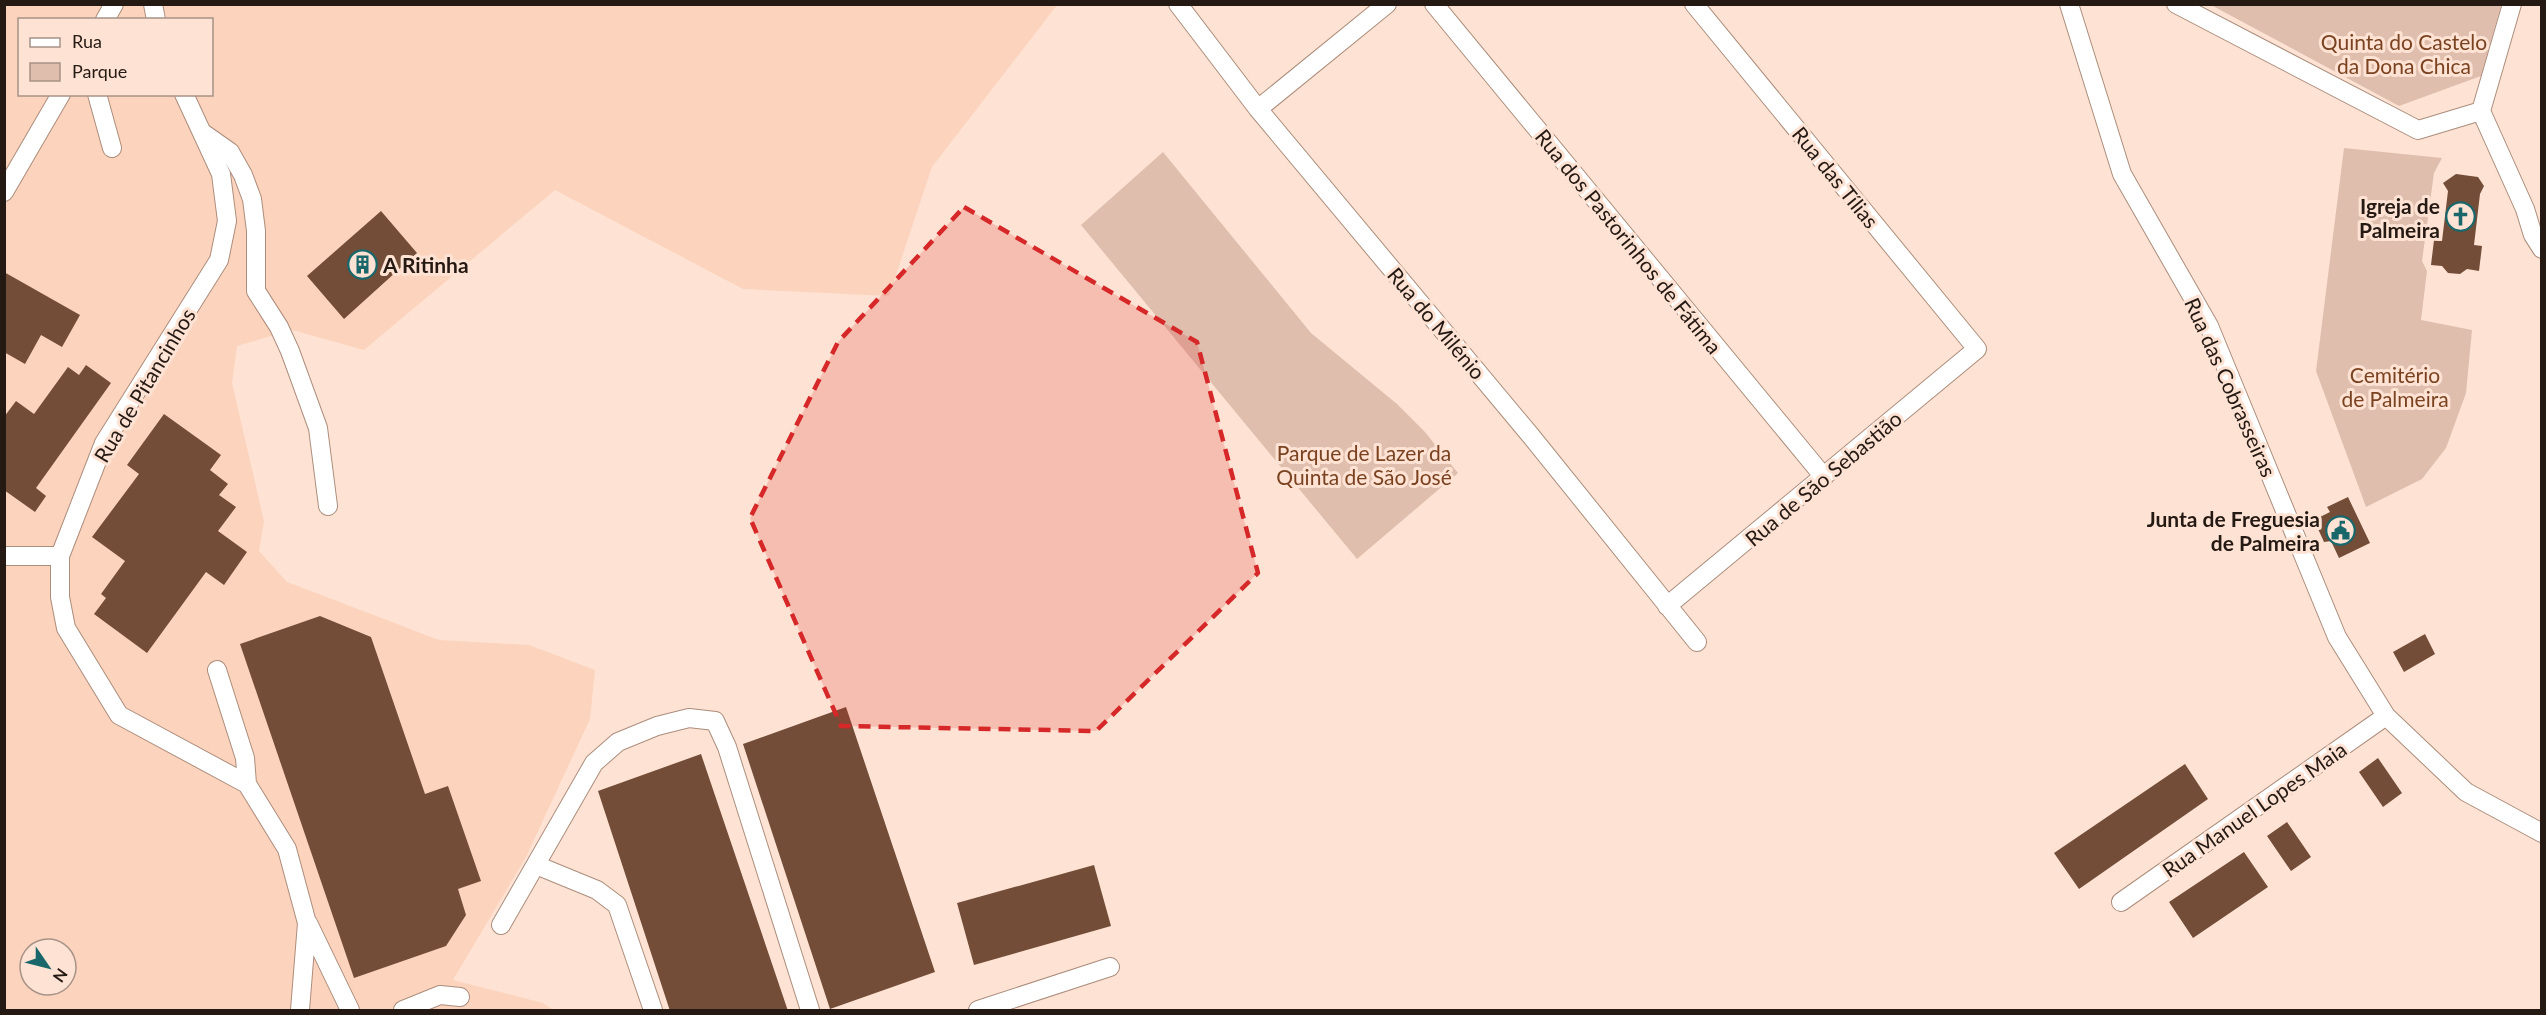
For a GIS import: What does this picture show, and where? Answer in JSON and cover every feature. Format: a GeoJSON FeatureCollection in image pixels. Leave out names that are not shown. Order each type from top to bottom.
{"type":"FeatureCollection","features":[{"type":"Feature","properties":{"kind":"street"},"geometry":{"type":"LineString","coordinates":[[106,18],[114,4]]}},
{"type":"Feature","properties":{"kind":"street","name":"Rua do Milénio"},"geometry":{"type":"LineString","coordinates":[[1178,4],[1258,109],[1524,427],[1697,642]]}},
{"type":"Feature","properties":{"kind":"street"},"geometry":{"type":"LineString","coordinates":[[1258,109],[1387,4]]}},
{"type":"Feature","properties":{"kind":"street","name":"Rua dos Pastorinhos de Fátima"},"geometry":{"type":"LineString","coordinates":[[1434,4],[1824,477]]}},
{"type":"Feature","properties":{"kind":"street","name":"Rua das Tílias"},"geometry":{"type":"LineString","coordinates":[[1694,4],[1977,349]]}},
{"type":"Feature","properties":{"kind":"street","name":"Rua das Cobrasseiras"},"geometry":{"type":"LineString","coordinates":[[2069,4],[2122,174],[2209,326],[2337,637],[2386,716],[2466,792],[2541,833]]}},
{"type":"Feature","properties":{"kind":"street"},"geometry":{"type":"LineString","coordinates":[[2176,4],[2418,130],[2481,111]]}},
{"type":"Feature","properties":{"kind":"street"},"geometry":{"type":"LineString","coordinates":[[2512,4],[2481,111],[2525,209],[2532,235],[2541,249]]}},
{"type":"Feature","properties":{"kind":"street"},"geometry":{"type":"LineString","coordinates":[[4,192],[61,96]]}},
{"type":"Feature","properties":{"kind":"street"},"geometry":{"type":"LineString","coordinates":[[98,96],[112,148]]}},
{"type":"Feature","properties":{"kind":"street","name":"Rua de Pitancinhos"},"geometry":{"type":"LineString","coordinates":[[185,96],[221,174],[227,221],[219,260],[104,443],[60,556],[60,597],[66,628],[119,715],[247,784]]}},
{"type":"Feature","properties":{"kind":"street"},"geometry":{"type":"LineString","coordinates":[[201,132],[230,152],[243,175],[252,200],[256,231],[256,291],[279,327],[290,351],[318,429],[328,506]]}},
{"type":"Feature","properties":{"kind":"street","name":"Rua de São Sebastião"},"geometry":{"type":"LineString","coordinates":[[1667,606],[1977,349]]}},
{"type":"Feature","properties":{"kind":"street"},"geometry":{"type":"LineString","coordinates":[[4,556],[60,556]]}},
{"type":"Feature","properties":{"kind":"street"},"geometry":{"type":"LineString","coordinates":[[217,670],[245,758],[247,784],[287,849],[308,922],[350,1011]]}},
{"type":"Feature","properties":{"kind":"street","name":"Rua Manuel Lopes Maia"},"geometry":{"type":"LineString","coordinates":[[2121,902],[2386,716]]}},
{"type":"Feature","properties":{"kind":"street"},"geometry":{"type":"LineString","coordinates":[[501,925],[594,763],[618,742],[657,726],[689,718],[715,721],[727,747],[810,1011]]}},
{"type":"Feature","properties":{"kind":"street"},"geometry":{"type":"LineString","coordinates":[[536,865],[597,890],[617,905],[653,1011]]}},
{"type":"Feature","properties":{"kind":"street"},"geometry":{"type":"LineString","coordinates":[[300,1011],[308,922]]}},
{"type":"Feature","properties":{"kind":"street"},"geometry":{"type":"LineString","coordinates":[[978,1011],[1110,968]]}},
{"type":"Feature","properties":{"kind":"street"},"geometry":{"type":"LineString","coordinates":[[404,1011],[440,995],[460,997]]}},
{"type":"Feature","properties":{"kind":"highlighted area"},"geometry":{"type":"Polygon","coordinates":[[[964,207],[1197,342],[1258,573],[1096,731],[841,726],[750,518],[838,342],[964,207]]]}},
{"type":"Feature","properties":{"kind":"shaded area"},"geometry":{"type":"Polygon","coordinates":[[[5,5],[1057,5],[932,167],[889,296],[743,289],[555,190],[364,350],[292,330],[237,346],[232,383],[264,521],[259,551],[287,582],[439,640],[529,645],[595,670],[590,719],[526,857],[453,980],[543,1003],[553,1010],[5,1010],[5,5]]]}},
{"type":"Feature","properties":{"kind":"green space","name":"Quinta do Castelo da Dona Chica"},"geometry":{"type":"Polygon","coordinates":[[[2211,5],[2501,5],[2481,76],[2399,106],[2211,5]]]}},
{"type":"Feature","properties":{"kind":"green space","name":"Cemitério de Palmeira"},"geometry":{"type":"Polygon","coordinates":[[[2344,148],[2442,158],[2434,173],[2422,261],[2427,271],[2421,320],[2472,330],[2466,393],[2446,448],[2422,479],[2366,507],[2316,371],[2344,148]]]}},
{"type":"Feature","properties":{"kind":"green space","name":"Parque de Lazer da Quinta de São José"},"geometry":{"type":"Polygon","coordinates":[[[1163,152],[1311,333],[1397,404],[1425,432],[1458,473],[1357,559],[1081,225],[1163,152]]]}},
{"type":"Feature","properties":{"kind":"building","name":"Igreja de Palmeira"},"geometry":{"type":"Polygon","coordinates":[[[2456,174],[2478,177],[2484,186],[2480,194],[2474,245],[2482,246],[2479,271],[2467,269],[2460,274],[2448,273],[2442,266],[2431,265],[2434,240],[2442,241],[2448,191],[2443,183],[2456,174]]]}},
{"type":"Feature","properties":{"kind":"building","name":"A Ritinha"},"geometry":{"type":"Polygon","coordinates":[[[381,211],[417,253],[344,319],[307,276],[381,211]]]}},
{"type":"Feature","properties":{"kind":"building"},"geometry":{"type":"Polygon","coordinates":[[[4,272],[80,315],[62,347],[41,335],[25,364],[4,352],[4,272]]]}},
{"type":"Feature","properties":{"kind":"building"},"geometry":{"type":"Polygon","coordinates":[[[86,365],[111,383],[36,488],[46,496],[35,512],[4,490],[4,417],[16,401],[34,414],[68,367],[79,375],[86,365]]]}},
{"type":"Feature","properties":{"kind":"building"},"geometry":{"type":"Polygon","coordinates":[[[164,414],[221,455],[210,470],[228,484],[219,495],[236,507],[218,531],[247,552],[224,585],[206,572],[147,653],[94,614],[106,598],[101,594],[125,561],[92,537],[139,474],[127,465],[164,414]]]}},
{"type":"Feature","properties":{"kind":"building","name":"Junta de Freguesia de Palmeira"},"geometry":{"type":"Polygon","coordinates":[[[2348,497],[2370,543],[2339,558],[2331,541],[2324,542],[2314,520],[2330,512],[2327,507],[2348,497]]]}},
{"type":"Feature","properties":{"kind":"building"},"geometry":{"type":"Polygon","coordinates":[[[320,616],[371,637],[425,794],[448,786],[481,881],[458,889],[466,915],[446,946],[354,978],[240,644],[320,616]]]}},
{"type":"Feature","properties":{"kind":"building"},"geometry":{"type":"Polygon","coordinates":[[[2425,634],[2435,654],[2404,672],[2393,652],[2425,634]]]}},
{"type":"Feature","properties":{"kind":"building"},"geometry":{"type":"Polygon","coordinates":[[[846,707],[935,972],[830,1009],[743,744],[846,707]]]}},
{"type":"Feature","properties":{"kind":"building"},"geometry":{"type":"Polygon","coordinates":[[[701,754],[788,1011],[670,1011],[598,791],[701,754]]]}},
{"type":"Feature","properties":{"kind":"building"},"geometry":{"type":"Polygon","coordinates":[[[2378,758],[2402,793],[2383,807],[2359,772],[2378,758]]]}},
{"type":"Feature","properties":{"kind":"building"},"geometry":{"type":"Polygon","coordinates":[[[2185,764],[2208,799],[2079,889],[2054,853],[2185,764]]]}},
{"type":"Feature","properties":{"kind":"building"},"geometry":{"type":"Polygon","coordinates":[[[2287,822],[2311,857],[2291,871],[2267,836],[2287,822]]]}},
{"type":"Feature","properties":{"kind":"building"},"geometry":{"type":"Polygon","coordinates":[[[2244,852],[2268,887],[2193,938],[2169,902],[2244,852]]]}},
{"type":"Feature","properties":{"kind":"building"},"geometry":{"type":"Polygon","coordinates":[[[1094,865],[1111,926],[974,965],[957,903],[1094,865]]]}},
{"type":"Feature","properties":{"kind":"place","name":"Igreja de Palmeira"},"geometry":{"type":"Point","coordinates":[2461,217]}},
{"type":"Feature","properties":{"kind":"place","name":"A Ritinha"},"geometry":{"type":"Point","coordinates":[362,264]}},
{"type":"Feature","properties":{"kind":"place","name":"Junta de Freguesia de Palmeira"},"geometry":{"type":"Point","coordinates":[2341,530]}}]}
